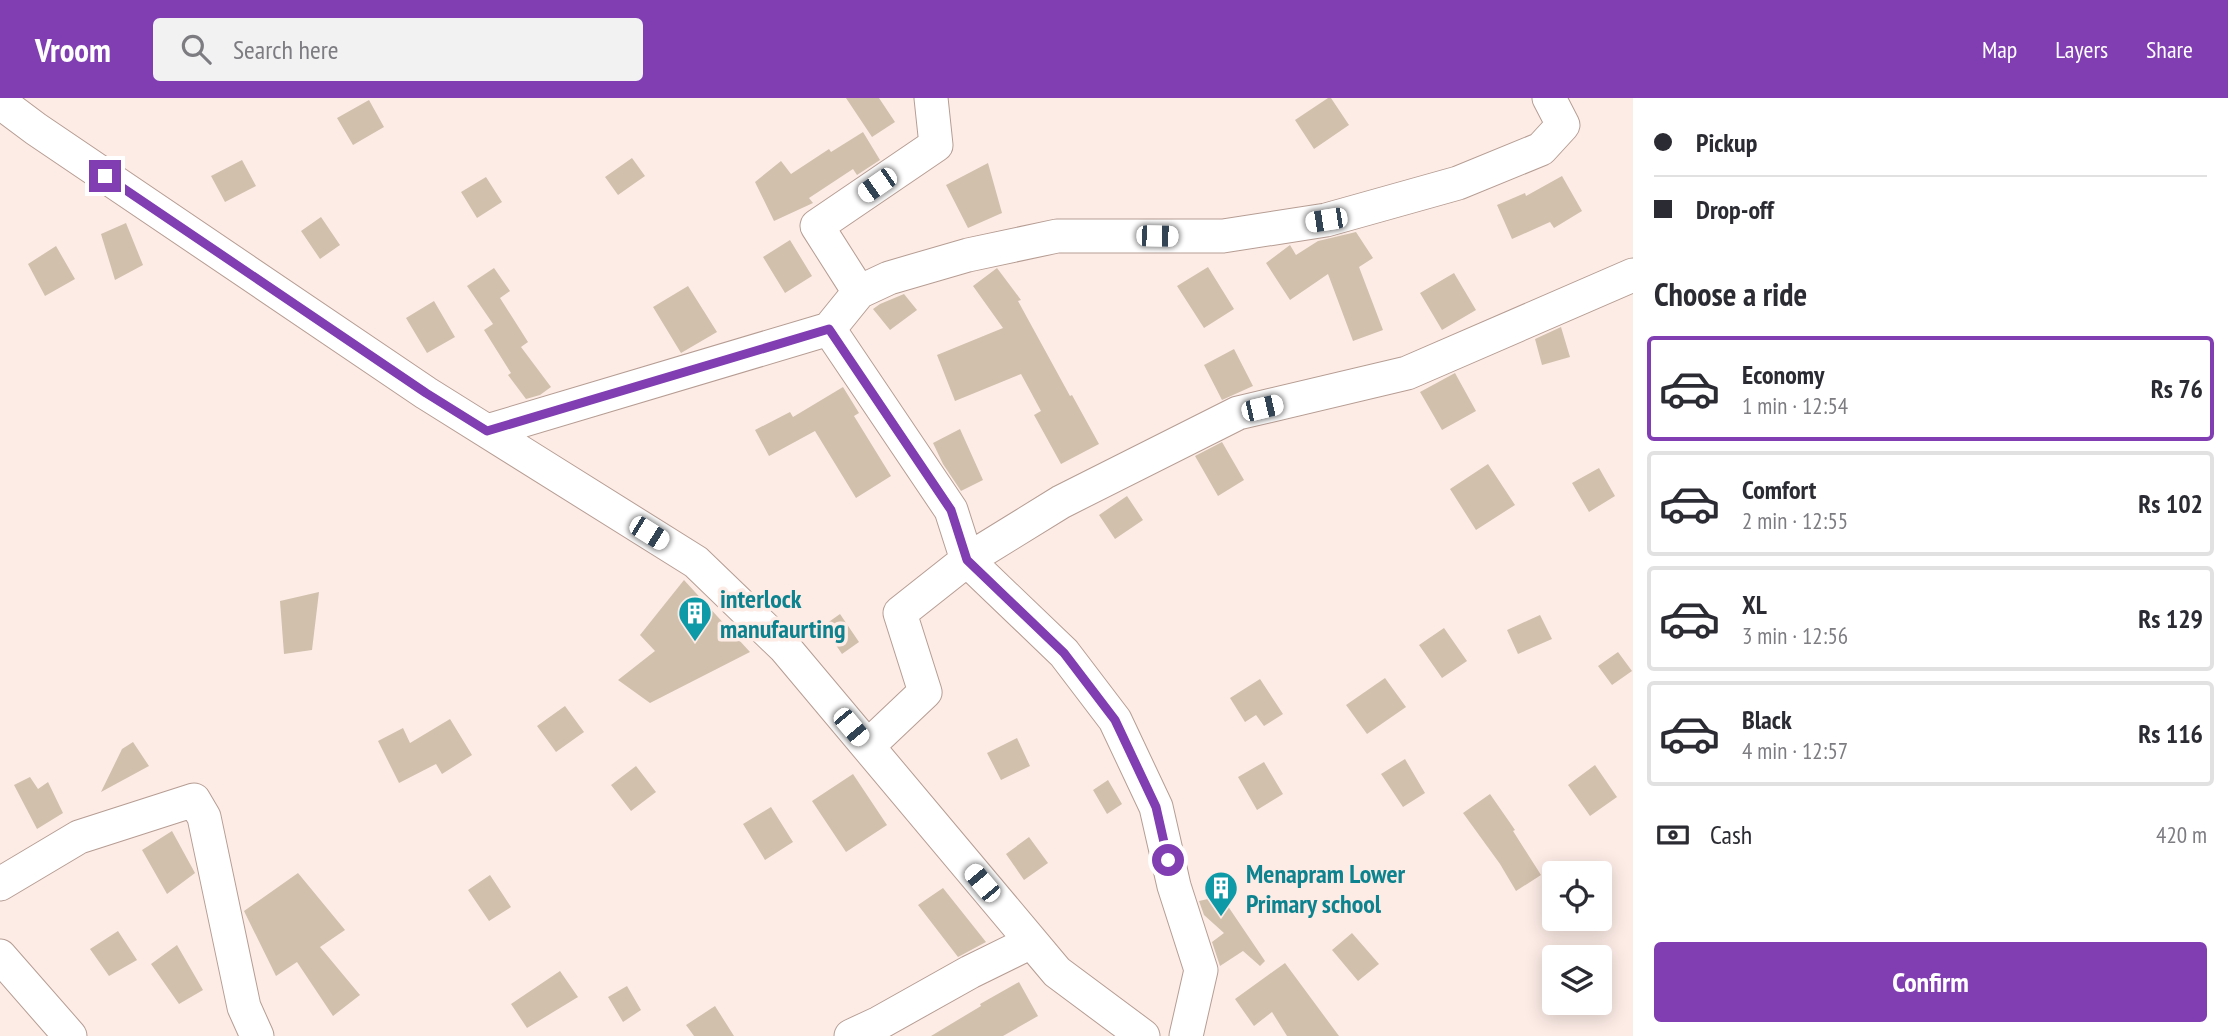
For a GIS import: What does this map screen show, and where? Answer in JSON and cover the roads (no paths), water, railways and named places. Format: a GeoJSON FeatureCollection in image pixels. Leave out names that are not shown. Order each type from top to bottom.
{"type":"FeatureCollection","features":[{"type":"Feature","properties":{"kind":"street"},"geometry":{"type":"LineString","coordinates":[[859,292],[817,226],[936,145],[931,98]]}},
{"type":"Feature","properties":{"kind":"street"},"geometry":{"type":"LineString","coordinates":[[487,431],[829,329],[859,292],[889,278],[968,256],[1057,236],[1223,236],[1326,220],[1458,183],[1541,149],[1563,125],[1549,98]]}},
{"type":"Feature","properties":{"kind":"street"},"geometry":{"type":"LineString","coordinates":[[0,102],[426,393],[696,562],[785,648],[1057,972],[1143,1036]]}},
{"type":"Feature","properties":{"kind":"street"},"geometry":{"type":"LineString","coordinates":[[868,746],[925,692],[900,613],[967,560],[1061,502],[1238,414],[1407,373],[1633,275]]}},
{"type":"Feature","properties":{"kind":"street"},"geometry":{"type":"LineString","coordinates":[[829,329],[951,510],[967,560],[1064,653],[1115,720],[1156,807],[1174,886],[1201,970],[1186,1036]]}},
{"type":"Feature","properties":{"kind":"street"},"geometry":{"type":"LineString","coordinates":[[0,884],[79,836],[194,800],[204,817],[244,1007],[257,1036]]}},
{"type":"Feature","properties":{"kind":"street"},"geometry":{"type":"LineString","coordinates":[[851,1036],[1031,942]]}},
{"type":"Feature","properties":{"kind":"street"},"geometry":{"type":"LineString","coordinates":[[0,956],[69,1036]]}},
{"type":"Feature","properties":{"kind":"place","name":"interlock manufaurting"},"geometry":{"type":"Point","coordinates":[695,643]}},
{"type":"Feature","properties":{"kind":"place","name":"Menapram Lower Primary school"},"geometry":{"type":"Point","coordinates":[1221,918]}}]}
